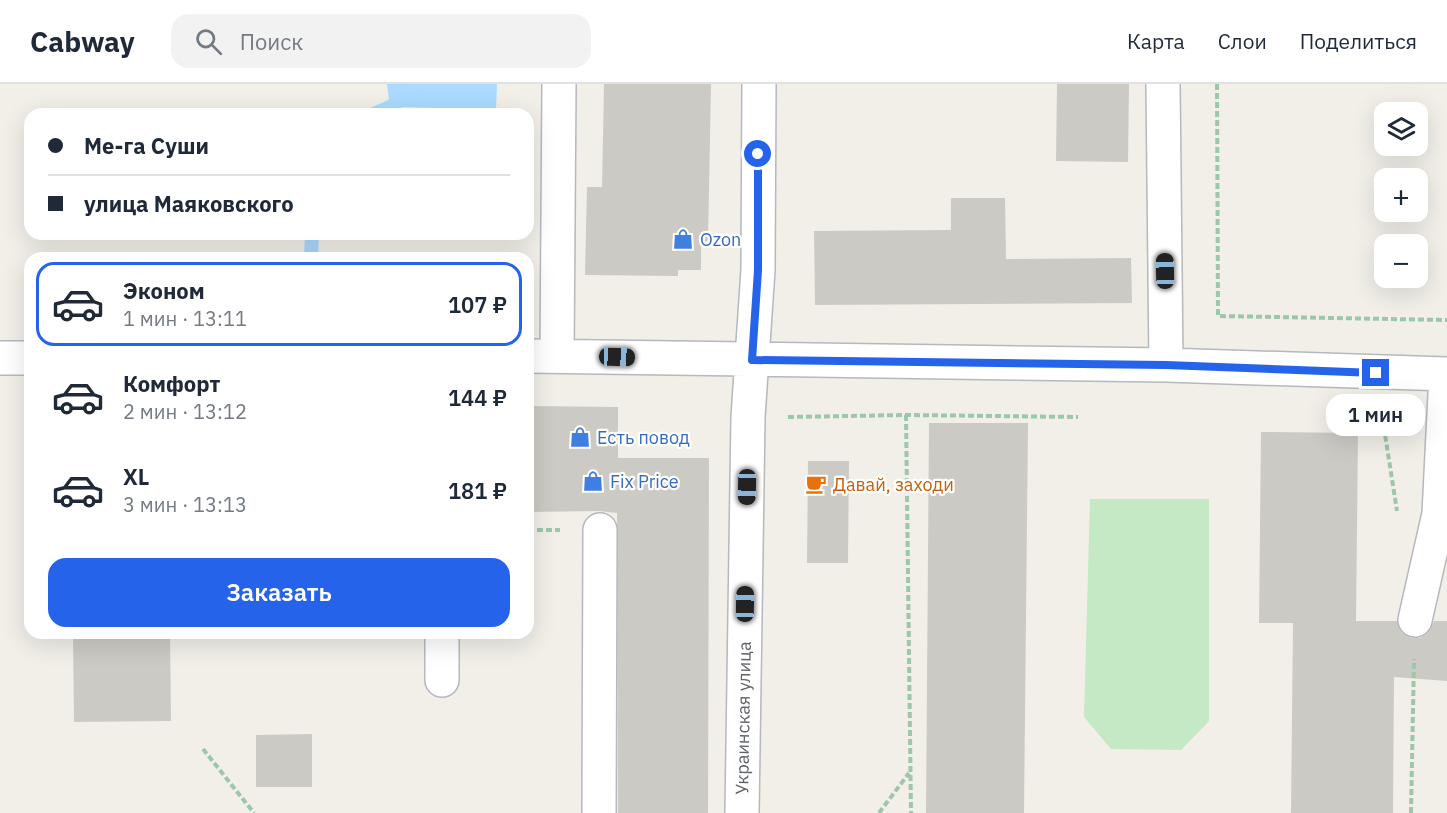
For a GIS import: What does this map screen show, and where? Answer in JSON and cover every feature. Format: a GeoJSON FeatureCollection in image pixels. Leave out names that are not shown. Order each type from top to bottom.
{"type":"FeatureCollection","features":[{"type":"Feature","properties":{"kind":"street"},"geometry":{"type":"LineString","coordinates":[[559,84],[543,356],[1166,365],[1447,374],[1439,514],[1415,620]]}},
{"type":"Feature","properties":{"kind":"street","name":"Украинская улица"},"geometry":{"type":"LineString","coordinates":[[741,813],[748,417],[758,270],[759,84]]}},
{"type":"Feature","properties":{"kind":"street"},"geometry":{"type":"LineString","coordinates":[[1163,84],[1166,365]]}},
{"type":"Feature","properties":{"kind":"street"},"geometry":{"type":"LineString","coordinates":[[0,358],[24,358]]}},
{"type":"Feature","properties":{"kind":"street"},"geometry":{"type":"LineString","coordinates":[[599,813],[600,530]]}},
{"type":"Feature","properties":{"kind":"street"},"geometry":{"type":"LineString","coordinates":[[442,639],[442,680]]}},
{"type":"Feature","properties":{"kind":"path"},"geometry":{"type":"LineString","coordinates":[[1217,84],[1218,316],[1447,320]]}},
{"type":"Feature","properties":{"kind":"path"},"geometry":{"type":"LineString","coordinates":[[906,415],[910,813]]}},
{"type":"Feature","properties":{"kind":"path"},"geometry":{"type":"LineString","coordinates":[[748,417],[906,415],[1078,417]]}},
{"type":"Feature","properties":{"kind":"path"},"geometry":{"type":"LineString","coordinates":[[203,748],[254,813]]}},
{"type":"Feature","properties":{"kind":"path"},"geometry":{"type":"LineString","coordinates":[[879,813],[910,772]]}},
{"type":"Feature","properties":{"kind":"green space"},"geometry":{"type":"Polygon","coordinates":[[[1090,499],[1209,499],[1209,721],[1181,750],[1111,749],[1084,717],[1090,499]]]}},
{"type":"Feature","properties":{"kind":"water"},"geometry":{"type":"Polygon","coordinates":[[[387,84],[497,84],[496,108],[390,107],[387,84]]]}},
{"type":"Feature","properties":{"kind":"building"},"geometry":{"type":"Polygon","coordinates":[[[604,84],[711,84],[708,241],[701,241],[701,270],[678,270],[678,276],[585,275],[587,187],[602,187],[604,84]]]}},
{"type":"Feature","properties":{"kind":"building"},"geometry":{"type":"Polygon","coordinates":[[[1057,84],[1129,84],[1128,162],[1056,161],[1057,84]]]}},
{"type":"Feature","properties":{"kind":"building"},"geometry":{"type":"Polygon","coordinates":[[[951,198],[1005,198],[1006,259],[1131,258],[1132,303],[815,305],[814,231],[951,230],[951,198]]]}},
{"type":"Feature","properties":{"kind":"building"},"geometry":{"type":"Polygon","coordinates":[[[534,406],[618,407],[618,458],[709,458],[708,813],[618,813],[617,513],[534,512],[534,406]]]}},
{"type":"Feature","properties":{"kind":"building"},"geometry":{"type":"Polygon","coordinates":[[[929,423],[1028,423],[1024,813],[926,813],[929,423]]]}},
{"type":"Feature","properties":{"kind":"building"},"geometry":{"type":"Polygon","coordinates":[[[1261,432],[1358,433],[1356,621],[1397,621],[1402,633],[1411,638],[1420,638],[1428,633],[1434,621],[1447,621],[1447,681],[1394,677],[1393,813],[1291,813],[1293,623],[1259,623],[1261,432]]]}},
{"type":"Feature","properties":{"kind":"building"},"geometry":{"type":"Polygon","coordinates":[[[808,461],[849,461],[848,563],[807,563],[808,461]]]}},
{"type":"Feature","properties":{"kind":"building"},"geometry":{"type":"Polygon","coordinates":[[[73,639],[170,639],[171,721],[74,722],[73,639]]]}},
{"type":"Feature","properties":{"kind":"building"},"geometry":{"type":"Polygon","coordinates":[[[312,734],[312,787],[256,787],[256,735],[312,734]]]}},
{"type":"Feature","properties":{"kind":"waterway"},"geometry":{"type":"LineString","coordinates":[[388,108],[413,90],[413,84]]}},
{"type":"Feature","properties":{"kind":"waterway"},"geometry":{"type":"LineString","coordinates":[[311,252],[312,240]]}},
{"type":"Feature","properties":{"kind":"place","name":"Ozon"},"geometry":{"type":"Point","coordinates":[683,239]}},
{"type":"Feature","properties":{"kind":"place","name":"Есть повод"},"geometry":{"type":"Point","coordinates":[580,437]}},
{"type":"Feature","properties":{"kind":"place","name":"Fix Price"},"geometry":{"type":"Point","coordinates":[593,481]}},
{"type":"Feature","properties":{"kind":"place","name":"Давай, заходи"},"geometry":{"type":"Point","coordinates":[816,484]}},
{"type":"Feature","properties":{"kind":"route"},"geometry":{"type":"LineString","coordinates":[[758,154],[758,270],[752,360],[1166,365],[1376,373]]}}]}
